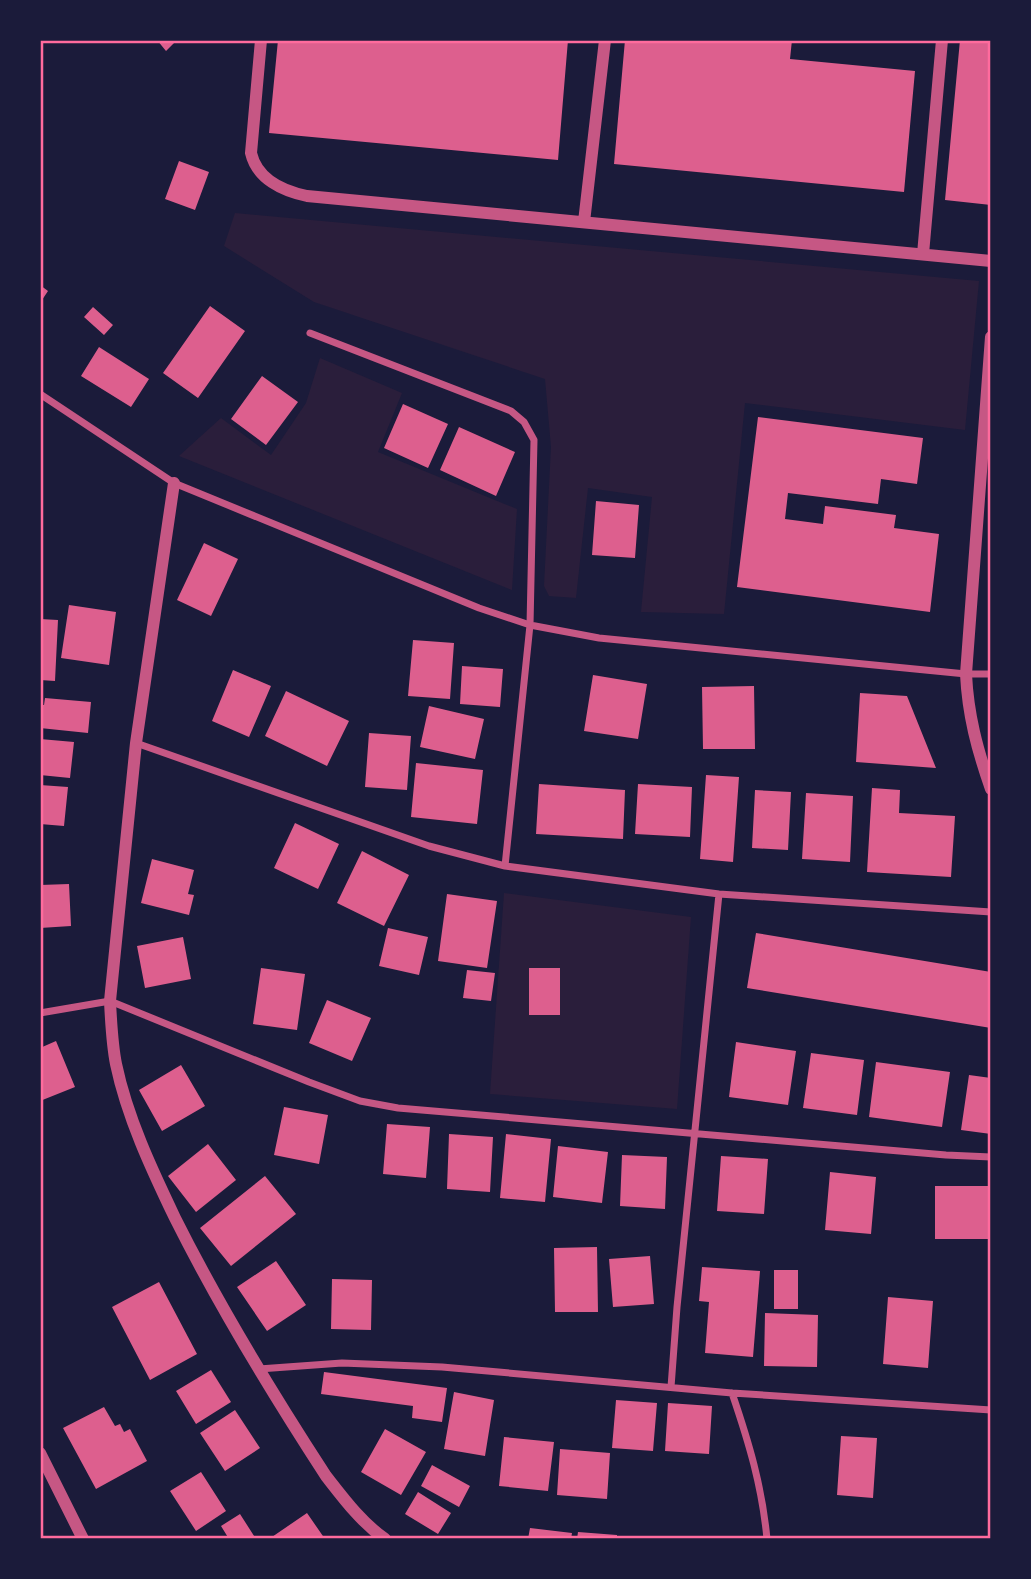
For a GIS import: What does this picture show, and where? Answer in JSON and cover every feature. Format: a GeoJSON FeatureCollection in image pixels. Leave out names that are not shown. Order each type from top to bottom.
{"type":"FeatureCollection","features":[{"type":"Feature","properties":{"kind":"street"},"geometry":{"type":"LineString","coordinates":[[261,40],[251,153],[253,163],[264,177],[291,193],[991,261]]}},
{"type":"Feature","properties":{"kind":"street"},"geometry":{"type":"LineString","coordinates":[[584,222],[604,40]]}},
{"type":"Feature","properties":{"kind":"street"},"geometry":{"type":"LineString","coordinates":[[923,254],[942,40]]}},
{"type":"Feature","properties":{"kind":"street"},"geometry":{"type":"LineString","coordinates":[[310,333],[511,411],[523,422],[534,440],[530,625],[505,866]]}},
{"type":"Feature","properties":{"kind":"street"},"geometry":{"type":"LineString","coordinates":[[991,337],[966,674],[971,724],[991,789]]}},
{"type":"Feature","properties":{"kind":"street"},"geometry":{"type":"LineString","coordinates":[[40,394],[174,483],[480,608],[530,625],[599,638],[966,674],[991,674]]}},
{"type":"Feature","properties":{"kind":"street"},"geometry":{"type":"LineString","coordinates":[[174,483],[136,743],[110,1001],[116,1065],[133,1122],[153,1174],[218,1302],[326,1476],[376,1536]]}},
{"type":"Feature","properties":{"kind":"street"},"geometry":{"type":"LineString","coordinates":[[136,743],[429,846],[505,866],[719,894],[991,912]]}},
{"type":"Feature","properties":{"kind":"street"},"geometry":{"type":"LineString","coordinates":[[671,1387],[719,894]]}},
{"type":"Feature","properties":{"kind":"street"},"geometry":{"type":"LineString","coordinates":[[40,1013],[110,1001],[360,1101],[398,1108],[991,1157]]}},
{"type":"Feature","properties":{"kind":"street"},"geometry":{"type":"LineString","coordinates":[[259,1369],[342,1363],[442,1367],[732,1392],[991,1410]]}},
{"type":"Feature","properties":{"kind":"street"},"geometry":{"type":"LineString","coordinates":[[732,1392],[750,1445],[762,1493],[767,1539]]}},
{"type":"Feature","properties":{"kind":"street"},"geometry":{"type":"LineString","coordinates":[[40,1453],[83,1539]]}},
{"type":"Feature","properties":{"kind":"shaded area"},"geometry":{"type":"Polygon","coordinates":[[[235,213],[979,281],[965,430],[745,403],[724,614],[641,612],[652,497],[588,488],[576,598],[549,596],[544,586],[551,447],[545,379],[314,302],[224,246],[235,213]]]}},
{"type":"Feature","properties":{"kind":"shaded area"},"geometry":{"type":"Polygon","coordinates":[[[320,358],[402,393],[378,452],[517,509],[512,590],[179,456],[221,418],[271,455],[306,403],[320,358]]]}},
{"type":"Feature","properties":{"kind":"shaded area"},"geometry":{"type":"Polygon","coordinates":[[[504,893],[691,917],[677,1109],[490,1094],[504,893]]]}},
{"type":"Feature","properties":{"kind":"building"},"geometry":{"type":"Polygon","coordinates":[[[157,40],[177,40],[166,51],[157,40]]]}},
{"type":"Feature","properties":{"kind":"building"},"geometry":{"type":"Polygon","coordinates":[[[278,40],[568,40],[558,160],[269,133],[278,40]]]}},
{"type":"Feature","properties":{"kind":"building"},"geometry":{"type":"Polygon","coordinates":[[[625,40],[792,40],[790,59],[915,71],[904,192],[614,164],[625,40]]]}},
{"type":"Feature","properties":{"kind":"building"},"geometry":{"type":"Polygon","coordinates":[[[960,40],[991,40],[991,205],[945,200],[960,40]]]}},
{"type":"Feature","properties":{"kind":"building"},"geometry":{"type":"Polygon","coordinates":[[[179,161],[209,172],[195,210],[165,199],[179,161]]]}},
{"type":"Feature","properties":{"kind":"building"},"geometry":{"type":"Polygon","coordinates":[[[40,285],[48,291],[40,303],[40,285]]]}},
{"type":"Feature","properties":{"kind":"building"},"geometry":{"type":"Polygon","coordinates":[[[210,306],[245,331],[198,398],[163,373],[210,306]]]}},
{"type":"Feature","properties":{"kind":"building"},"geometry":{"type":"Polygon","coordinates":[[[93,307],[113,325],[104,335],[84,317],[93,307]]]}},
{"type":"Feature","properties":{"kind":"building"},"geometry":{"type":"Polygon","coordinates":[[[99,347],[149,379],[131,407],[81,376],[99,347]]]}},
{"type":"Feature","properties":{"kind":"building"},"geometry":{"type":"Polygon","coordinates":[[[262,376],[298,402],[266,445],[231,419],[262,376]]]}},
{"type":"Feature","properties":{"kind":"building"},"geometry":{"type":"Polygon","coordinates":[[[403,404],[448,424],[428,468],[384,448],[403,404]]]}},
{"type":"Feature","properties":{"kind":"building"},"geometry":{"type":"Polygon","coordinates":[[[758,417],[923,438],[917,484],[881,479],[878,504],[788,493],[785,519],[823,524],[825,506],[896,515],[894,528],[939,534],[930,612],[737,587],[758,417]]]}},
{"type":"Feature","properties":{"kind":"building"},"geometry":{"type":"Polygon","coordinates":[[[459,427],[515,452],[496,496],[440,470],[459,427]]]}},
{"type":"Feature","properties":{"kind":"building"},"geometry":{"type":"Polygon","coordinates":[[[596,501],[639,505],[635,558],[592,555],[596,501]]]}},
{"type":"Feature","properties":{"kind":"building"},"geometry":{"type":"Polygon","coordinates":[[[204,543],[238,559],[211,616],[177,600],[204,543]]]}},
{"type":"Feature","properties":{"kind":"building"},"geometry":{"type":"Polygon","coordinates":[[[69,605],[116,612],[109,665],[61,658],[69,605]]]}},
{"type":"Feature","properties":{"kind":"building"},"geometry":{"type":"Polygon","coordinates":[[[40,619],[58,620],[55,681],[40,680],[40,619]]]}},
{"type":"Feature","properties":{"kind":"building"},"geometry":{"type":"Polygon","coordinates":[[[413,640],[454,643],[450,699],[408,696],[413,640]]]}},
{"type":"Feature","properties":{"kind":"building"},"geometry":{"type":"Polygon","coordinates":[[[462,666],[503,669],[500,707],[460,704],[462,666]]]}},
{"type":"Feature","properties":{"kind":"building"},"geometry":{"type":"Polygon","coordinates":[[[233,670],[271,686],[249,737],[212,721],[233,670]]]}},
{"type":"Feature","properties":{"kind":"building"},"geometry":{"type":"Polygon","coordinates":[[[593,675],[647,684],[638,739],[584,731],[593,675]]]}},
{"type":"Feature","properties":{"kind":"building"},"geometry":{"type":"Polygon","coordinates":[[[754,686],[755,749],[703,749],[702,687],[754,686]]]}},
{"type":"Feature","properties":{"kind":"building"},"geometry":{"type":"Polygon","coordinates":[[[286,691],[349,721],[327,766],[265,736],[286,691]]]}},
{"type":"Feature","properties":{"kind":"building"},"geometry":{"type":"Polygon","coordinates":[[[860,693],[907,696],[936,768],[856,762],[860,693]]]}},
{"type":"Feature","properties":{"kind":"building"},"geometry":{"type":"Polygon","coordinates":[[[45,698],[91,702],[88,733],[40,728],[40,705],[44,705],[45,698]]]}},
{"type":"Feature","properties":{"kind":"building"},"geometry":{"type":"Polygon","coordinates":[[[429,706],[484,719],[475,759],[420,747],[429,706]]]}},
{"type":"Feature","properties":{"kind":"building"},"geometry":{"type":"Polygon","coordinates":[[[369,733],[411,736],[407,790],[365,787],[369,733]]]}},
{"type":"Feature","properties":{"kind":"building"},"geometry":{"type":"Polygon","coordinates":[[[40,739],[74,742],[70,778],[40,775],[40,739]]]}},
{"type":"Feature","properties":{"kind":"building"},"geometry":{"type":"Polygon","coordinates":[[[416,763],[483,770],[477,824],[411,817],[416,763]]]}},
{"type":"Feature","properties":{"kind":"building"},"geometry":{"type":"Polygon","coordinates":[[[706,775],[739,777],[733,862],[700,859],[706,775]]]}},
{"type":"Feature","properties":{"kind":"building"},"geometry":{"type":"Polygon","coordinates":[[[539,784],[625,790],[623,839],[536,834],[539,784]]]}},
{"type":"Feature","properties":{"kind":"building"},"geometry":{"type":"Polygon","coordinates":[[[638,784],[692,787],[690,837],[635,834],[638,784]]]}},
{"type":"Feature","properties":{"kind":"building"},"geometry":{"type":"Polygon","coordinates":[[[40,785],[68,787],[64,826],[40,824],[40,785]]]}},
{"type":"Feature","properties":{"kind":"building"},"geometry":{"type":"Polygon","coordinates":[[[872,788],[900,790],[899,813],[955,816],[951,877],[867,872],[872,788]]]}},
{"type":"Feature","properties":{"kind":"building"},"geometry":{"type":"Polygon","coordinates":[[[755,790],[791,792],[788,850],[752,848],[755,790]]]}},
{"type":"Feature","properties":{"kind":"building"},"geometry":{"type":"Polygon","coordinates":[[[806,793],[853,796],[850,862],[802,859],[806,793]]]}},
{"type":"Feature","properties":{"kind":"building"},"geometry":{"type":"Polygon","coordinates":[[[295,823],[339,844],[318,889],[274,868],[295,823]]]}},
{"type":"Feature","properties":{"kind":"building"},"geometry":{"type":"Polygon","coordinates":[[[362,851],[409,875],[384,926],[337,903],[362,851]]]}},
{"type":"Feature","properties":{"kind":"building"},"geometry":{"type":"Polygon","coordinates":[[[152,859],[194,870],[188,894],[194,895],[189,915],[141,903],[152,859]]]}},
{"type":"Feature","properties":{"kind":"building"},"geometry":{"type":"Polygon","coordinates":[[[69,884],[71,926],[40,928],[40,885],[69,884]]]}},
{"type":"Feature","properties":{"kind":"building"},"geometry":{"type":"Polygon","coordinates":[[[447,894],[497,901],[487,968],[438,961],[447,894]]]}},
{"type":"Feature","properties":{"kind":"building"},"geometry":{"type":"Polygon","coordinates":[[[388,928],[428,937],[419,975],[379,966],[388,928]]]}},
{"type":"Feature","properties":{"kind":"building"},"geometry":{"type":"Polygon","coordinates":[[[756,933],[991,972],[991,1028],[747,988],[756,933]]]}},
{"type":"Feature","properties":{"kind":"building"},"geometry":{"type":"Polygon","coordinates":[[[183,937],[191,979],[145,988],[137,946],[183,937]]]}},
{"type":"Feature","properties":{"kind":"building"},"geometry":{"type":"Polygon","coordinates":[[[261,968],[305,974],[297,1030],[253,1024],[261,968]]]}},
{"type":"Feature","properties":{"kind":"building"},"geometry":{"type":"Polygon","coordinates":[[[529,968],[560,968],[560,1015],[529,1015],[529,968]]]}},
{"type":"Feature","properties":{"kind":"building"},"geometry":{"type":"Polygon","coordinates":[[[467,970],[495,973],[491,1001],[463,998],[467,970]]]}},
{"type":"Feature","properties":{"kind":"building"},"geometry":{"type":"Polygon","coordinates":[[[327,1000],[371,1018],[352,1061],[309,1043],[327,1000]]]}},
{"type":"Feature","properties":{"kind":"building"},"geometry":{"type":"Polygon","coordinates":[[[56,1041],[75,1087],[40,1101],[40,1048],[56,1041]]]}},
{"type":"Feature","properties":{"kind":"building"},"geometry":{"type":"Polygon","coordinates":[[[736,1042],[796,1051],[788,1105],[729,1097],[736,1042]]]}},
{"type":"Feature","properties":{"kind":"building"},"geometry":{"type":"Polygon","coordinates":[[[811,1053],[864,1060],[857,1115],[803,1108],[811,1053]]]}},
{"type":"Feature","properties":{"kind":"building"},"geometry":{"type":"Polygon","coordinates":[[[876,1062],[950,1072],[942,1127],[869,1117],[876,1062]]]}},
{"type":"Feature","properties":{"kind":"building"},"geometry":{"type":"Polygon","coordinates":[[[181,1065],[205,1106],[162,1131],[139,1090],[181,1065]]]}},
{"type":"Feature","properties":{"kind":"building"},"geometry":{"type":"Polygon","coordinates":[[[969,1075],[991,1078],[991,1134],[961,1130],[969,1075]]]}},
{"type":"Feature","properties":{"kind":"building"},"geometry":{"type":"Polygon","coordinates":[[[284,1107],[328,1115],[319,1164],[274,1155],[284,1107]]]}},
{"type":"Feature","properties":{"kind":"building"},"geometry":{"type":"Polygon","coordinates":[[[387,1124],[430,1127],[426,1178],[383,1174],[387,1124]]]}},
{"type":"Feature","properties":{"kind":"building"},"geometry":{"type":"Polygon","coordinates":[[[449,1134],[493,1137],[490,1192],[447,1189],[449,1134]]]}},
{"type":"Feature","properties":{"kind":"building"},"geometry":{"type":"Polygon","coordinates":[[[506,1134],[551,1139],[545,1202],[500,1198],[506,1134]]]}},
{"type":"Feature","properties":{"kind":"building"},"geometry":{"type":"Polygon","coordinates":[[[208,1144],[236,1180],[196,1212],[168,1176],[208,1144]]]}},
{"type":"Feature","properties":{"kind":"building"},"geometry":{"type":"Polygon","coordinates":[[[558,1146],[608,1152],[602,1203],[553,1197],[558,1146]]]}},
{"type":"Feature","properties":{"kind":"building"},"geometry":{"type":"Polygon","coordinates":[[[622,1155],[667,1157],[665,1209],[620,1206],[622,1155]]]}},
{"type":"Feature","properties":{"kind":"building"},"geometry":{"type":"Polygon","coordinates":[[[721,1156],[768,1159],[764,1214],[717,1211],[721,1156]]]}},
{"type":"Feature","properties":{"kind":"building"},"geometry":{"type":"Polygon","coordinates":[[[830,1172],[876,1177],[871,1234],[825,1230],[830,1172]]]}},
{"type":"Feature","properties":{"kind":"building"},"geometry":{"type":"Polygon","coordinates":[[[265,1176],[296,1214],[231,1266],[200,1228],[265,1176]]]}},
{"type":"Feature","properties":{"kind":"building"},"geometry":{"type":"Polygon","coordinates":[[[935,1186],[991,1186],[991,1239],[935,1239],[935,1186]]]}},
{"type":"Feature","properties":{"kind":"building"},"geometry":{"type":"Polygon","coordinates":[[[597,1247],[598,1312],[555,1312],[554,1248],[597,1247]]]}},
{"type":"Feature","properties":{"kind":"building"},"geometry":{"type":"Polygon","coordinates":[[[650,1256],[654,1304],[613,1307],[609,1259],[650,1256]]]}},
{"type":"Feature","properties":{"kind":"building"},"geometry":{"type":"Polygon","coordinates":[[[276,1261],[306,1305],[267,1331],[237,1287],[276,1261]]]}},
{"type":"Feature","properties":{"kind":"building"},"geometry":{"type":"Polygon","coordinates":[[[702,1267],[760,1271],[753,1357],[705,1353],[709,1302],[699,1301],[702,1267]]]}},
{"type":"Feature","properties":{"kind":"building"},"geometry":{"type":"Polygon","coordinates":[[[774,1270],[798,1270],[798,1309],[774,1309],[774,1270]]]}},
{"type":"Feature","properties":{"kind":"building"},"geometry":{"type":"Polygon","coordinates":[[[332,1279],[372,1280],[371,1330],[331,1329],[332,1279]]]}},
{"type":"Feature","properties":{"kind":"building"},"geometry":{"type":"Polygon","coordinates":[[[159,1282],[197,1354],[150,1380],[112,1307],[159,1282]]]}},
{"type":"Feature","properties":{"kind":"building"},"geometry":{"type":"Polygon","coordinates":[[[888,1297],[933,1301],[928,1368],[883,1364],[888,1297]]]}},
{"type":"Feature","properties":{"kind":"building"},"geometry":{"type":"Polygon","coordinates":[[[765,1313],[818,1315],[817,1367],[764,1366],[765,1313]]]}},
{"type":"Feature","properties":{"kind":"building"},"geometry":{"type":"Polygon","coordinates":[[[211,1370],[231,1402],[196,1424],[176,1391],[211,1370]]]}},
{"type":"Feature","properties":{"kind":"building"},"geometry":{"type":"Polygon","coordinates":[[[324,1372],[447,1388],[442,1422],[412,1418],[413,1406],[321,1394],[324,1372]]]}},
{"type":"Feature","properties":{"kind":"building"},"geometry":{"type":"Polygon","coordinates":[[[454,1392],[494,1400],[485,1456],[444,1449],[454,1392]]]}},
{"type":"Feature","properties":{"kind":"building"},"geometry":{"type":"Polygon","coordinates":[[[616,1400],[657,1403],[653,1451],[612,1448],[616,1400]]]}},
{"type":"Feature","properties":{"kind":"building"},"geometry":{"type":"Polygon","coordinates":[[[668,1403],[712,1406],[709,1454],[665,1451],[668,1403]]]}},
{"type":"Feature","properties":{"kind":"building"},"geometry":{"type":"Polygon","coordinates":[[[104,1407],[115,1426],[120,1424],[124,1432],[130,1429],[147,1461],[96,1489],[63,1428],[104,1407]]]}},
{"type":"Feature","properties":{"kind":"building"},"geometry":{"type":"Polygon","coordinates":[[[235,1410],[260,1448],[225,1471],[200,1433],[235,1410]]]}},
{"type":"Feature","properties":{"kind":"building"},"geometry":{"type":"Polygon","coordinates":[[[385,1429],[426,1452],[401,1495],[361,1472],[385,1429]]]}},
{"type":"Feature","properties":{"kind":"building"},"geometry":{"type":"Polygon","coordinates":[[[841,1436],[877,1438],[873,1498],[837,1495],[841,1436]]]}},
{"type":"Feature","properties":{"kind":"building"},"geometry":{"type":"Polygon","coordinates":[[[504,1437],[554,1442],[548,1491],[499,1486],[504,1437]]]}},
{"type":"Feature","properties":{"kind":"building"},"geometry":{"type":"Polygon","coordinates":[[[560,1449],[610,1453],[607,1499],[557,1495],[560,1449]]]}},
{"type":"Feature","properties":{"kind":"building"},"geometry":{"type":"Polygon","coordinates":[[[432,1465],[470,1486],[459,1507],[421,1486],[432,1465]]]}},
{"type":"Feature","properties":{"kind":"building"},"geometry":{"type":"Polygon","coordinates":[[[201,1472],[226,1511],[196,1531],[170,1491],[201,1472]]]}},
{"type":"Feature","properties":{"kind":"building"},"geometry":{"type":"Polygon","coordinates":[[[418,1492],[451,1513],[438,1534],[405,1514],[418,1492]]]}},
{"type":"Feature","properties":{"kind":"building"},"geometry":{"type":"Polygon","coordinates":[[[307,1513],[325,1539],[269,1539],[307,1513]]]}},
{"type":"Feature","properties":{"kind":"building"},"geometry":{"type":"Polygon","coordinates":[[[240,1514],[256,1539],[229,1539],[221,1526],[240,1514]]]}},
{"type":"Feature","properties":{"kind":"building"},"geometry":{"type":"Polygon","coordinates":[[[530,1528],[572,1533],[571,1539],[528,1539],[530,1528]]]}},
{"type":"Feature","properties":{"kind":"building"},"geometry":{"type":"Polygon","coordinates":[[[578,1532],[617,1535],[617,1539],[577,1539],[578,1532]]]}}]}
